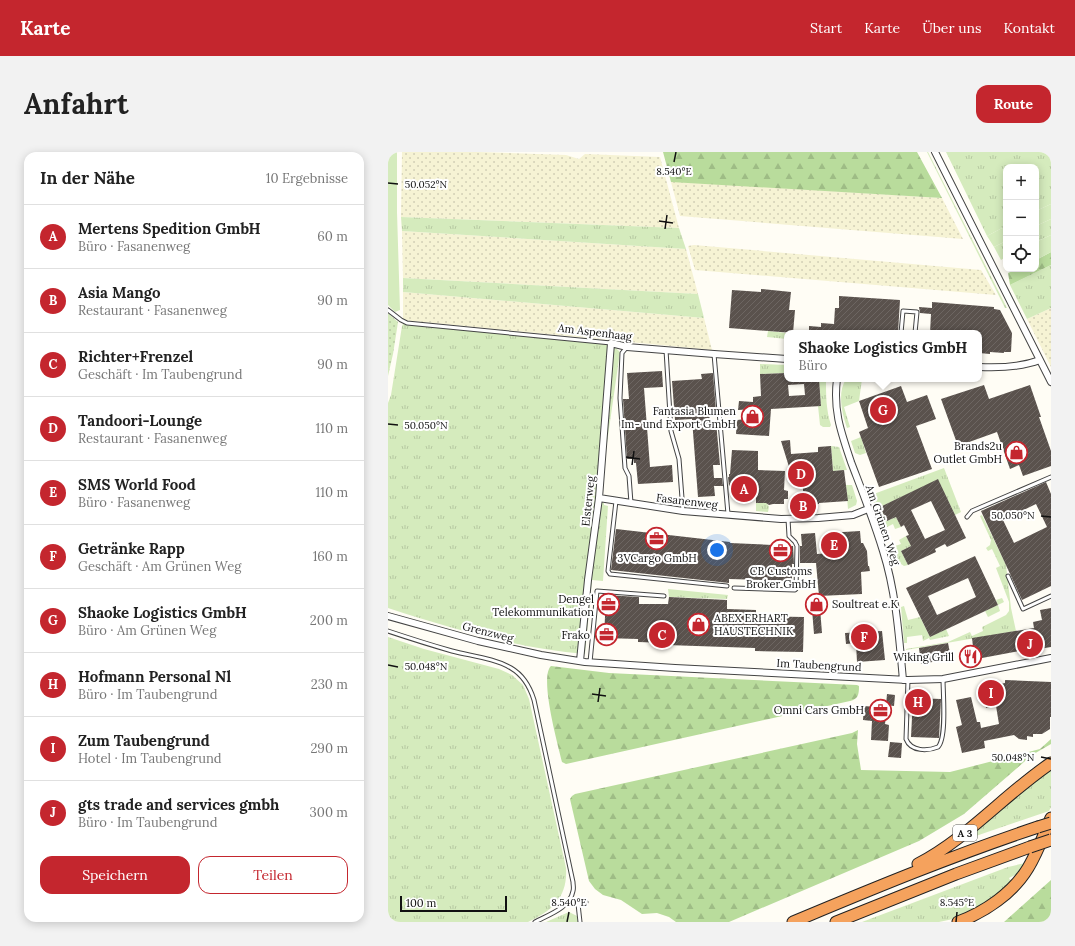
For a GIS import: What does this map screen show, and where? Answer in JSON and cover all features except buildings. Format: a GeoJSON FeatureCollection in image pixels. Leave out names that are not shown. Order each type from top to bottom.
{"type":"FeatureCollection","features":[{"type":"Feature","properties":{"kind":"highway","name":"A 3"},"geometry":{"type":"LineString","coordinates":[[870,889],[933,856],[948,846],[1051,763]]}},
{"type":"Feature","properties":{"kind":"highway"},"geometry":{"type":"LineString","coordinates":[[958,922],[972,917],[988,908],[1001,898],[1018,881],[1034,858],[1051,818]]}},
{"type":"Feature","properties":{"kind":"highway","name":"A 3"},"geometry":{"type":"LineString","coordinates":[[793,922],[870,889],[977,847],[1051,823]]}},
{"type":"Feature","properties":{"kind":"highway"},"geometry":{"type":"LineString","coordinates":[[836,922],[956,874],[1051,840]]}},
{"type":"Feature","properties":{"kind":"street"},"geometry":{"type":"LineString","coordinates":[[935,152],[1051,382]]}},
{"type":"Feature","properties":{"kind":"street","name":"Am Aspenhaag"},"geometry":{"type":"LineString","coordinates":[[611,343],[627,347],[784,359]]}},
{"type":"Feature","properties":{"kind":"street","name":"Elsterweg"},"geometry":{"type":"LineString","coordinates":[[585,661],[588,580],[599,498],[611,343]]}},
{"type":"Feature","properties":{"kind":"street"},"geometry":{"type":"LineString","coordinates":[[982,367],[994,368],[1027,364],[1040,360]]}},
{"type":"Feature","properties":{"kind":"street","name":"Am Grünen Weg"},"geometry":{"type":"LineString","coordinates":[[837,382],[836,414],[883,551],[892,582],[905,680]]}},
{"type":"Feature","properties":{"kind":"street","name":"Fasanenweg"},"geometry":{"type":"LineString","coordinates":[[599,498],[683,512],[788,519],[853,515],[868,509]]}},
{"type":"Feature","properties":{"kind":"street","name":"Grenzweg"},"geometry":{"type":"LineString","coordinates":[[388,616],[478,641],[541,655],[585,661]]}},
{"type":"Feature","properties":{"kind":"street","name":"Im Taubengrund"},"geometry":{"type":"LineString","coordinates":[[585,661],[675,668],[905,680],[943,679],[1051,658]]}},
{"type":"Feature","properties":{"kind":"lane","name":"Am Aspenhaag"},"geometry":{"type":"LineString","coordinates":[[388,310],[400,320],[407,323],[611,343]]}},
{"type":"Feature","properties":{"kind":"lane"},"geometry":{"type":"LineString","coordinates":[[901,330],[903,311],[917,312],[915,330]]}},
{"type":"Feature","properties":{"kind":"lane"},"geometry":{"type":"LineString","coordinates":[[627,347],[622,353],[620,398],[626,468],[631,503]]}},
{"type":"Feature","properties":{"kind":"lane"},"geometry":{"type":"LineString","coordinates":[[666,350],[671,431],[679,459],[683,512]]}},
{"type":"Feature","properties":{"kind":"lane"},"geometry":{"type":"LineString","coordinates":[[714,354],[728,516]]}},
{"type":"Feature","properties":{"kind":"lane"},"geometry":{"type":"LineString","coordinates":[[967,516],[972,511],[1051,477]]}},
{"type":"Feature","properties":{"kind":"lane"},"geometry":{"type":"LineString","coordinates":[[616,500],[608,571],[610,574],[727,586]]}},
{"type":"Feature","properties":{"kind":"lane"},"geometry":{"type":"LineString","coordinates":[[734,588],[796,589],[796,546],[795,542],[789,536],[788,519]]}},
{"type":"Feature","properties":{"kind":"lane"},"geometry":{"type":"LineString","coordinates":[[1008,576],[1023,609],[1051,596]]}},
{"type":"Feature","properties":{"kind":"lane"},"geometry":{"type":"LineString","coordinates":[[585,661],[597,591],[664,596]]}},
{"type":"Feature","properties":{"kind":"lane"},"geometry":{"type":"LineString","coordinates":[[388,631],[439,647],[499,663],[512,669],[525,682],[531,691],[574,891],[570,900],[555,912],[535,922]]}},
{"type":"Feature","properties":{"kind":"lane"},"geometry":{"type":"LineString","coordinates":[[905,680],[906,739],[912,746],[925,750],[938,747],[942,741],[944,715],[943,679]]}},
{"type":"Feature","properties":{"kind":"lane"},"geometry":{"type":"LineString","coordinates":[[570,900],[578,904],[586,902]]}},
{"type":"Feature","properties":{"kind":"lane"},"geometry":{"type":"LineString","coordinates":[[578,904],[580,922]]}},
{"type":"Feature","properties":{"kind":"shaded area"},"geometry":{"type":"Polygon","coordinates":[[[402,152],[477,152],[566,155],[579,159],[585,154],[660,157],[679,228],[401,217],[402,152]]]}},
{"type":"Feature","properties":{"kind":"shaded area"},"geometry":{"type":"Polygon","coordinates":[[[671,182],[942,198],[963,239],[680,216],[671,182]]]}},
{"type":"Feature","properties":{"kind":"shaded area"},"geometry":{"type":"Polygon","coordinates":[[[402,231],[686,249],[698,294],[403,278],[402,231]]]}},
{"type":"Feature","properties":{"kind":"shaded area"},"geometry":{"type":"Polygon","coordinates":[[[694,245],[981,270],[996,295],[695,270],[688,246],[694,245]]]}},
{"type":"Feature","properties":{"kind":"shaded area"},"geometry":{"type":"Polygon","coordinates":[[[403,292],[704,318],[712,350],[403,320],[403,292]]]}},
{"type":"Feature","properties":{"kind":"shaded area"},"geometry":{"type":"Polygon","coordinates":[[[1051,308],[1051,367],[1027,319],[1051,308]]]}},
{"type":"Feature","properties":{"kind":"green space"},"geometry":{"type":"Polygon","coordinates":[[[388,152],[397,152],[400,310],[395,312],[388,305],[388,152]]]}},
{"type":"Feature","properties":{"kind":"green space"},"geometry":{"type":"Polygon","coordinates":[[[663,152],[917,152],[942,198],[671,182],[663,152]]]}},
{"type":"Feature","properties":{"kind":"green space"},"geometry":{"type":"Polygon","coordinates":[[[928,152],[1007,308],[1005,308],[928,152]]]}},
{"type":"Feature","properties":{"kind":"green space"},"geometry":{"type":"Polygon","coordinates":[[[946,152],[1051,152],[1051,204],[1039,210],[1039,164],[1003,164],[1003,228],[987,236],[946,152]]]}},
{"type":"Feature","properties":{"kind":"green space"},"geometry":{"type":"Polygon","coordinates":[[[1051,204],[1051,219],[1039,225],[1039,210],[1051,204]]]}},
{"type":"Feature","properties":{"kind":"green space"},"geometry":{"type":"Polygon","coordinates":[[[401,217],[679,228],[686,249],[402,231],[401,217]]]}},
{"type":"Feature","properties":{"kind":"green space"},"geometry":{"type":"Polygon","coordinates":[[[1051,219],[1051,235],[1039,241],[1039,236],[1039,225],[1051,219]]]}},
{"type":"Feature","properties":{"kind":"green space"},"geometry":{"type":"Polygon","coordinates":[[[1003,228],[1003,242],[994,247],[987,236],[1003,228]]]}},
{"type":"Feature","properties":{"kind":"green space"},"geometry":{"type":"Polygon","coordinates":[[[1051,235],[1051,252],[1039,258],[1039,241],[1051,235]]]}},
{"type":"Feature","properties":{"kind":"green space"},"geometry":{"type":"Polygon","coordinates":[[[1003,242],[1003,259],[1001,260],[994,247],[1003,242]]]}},
{"type":"Feature","properties":{"kind":"green space"},"geometry":{"type":"Polygon","coordinates":[[[1051,252],[1051,265],[1039,271],[1039,258],[1051,252]]]}},
{"type":"Feature","properties":{"kind":"green space"},"geometry":{"type":"Polygon","coordinates":[[[1051,265],[1051,308],[1027,319],[1010,285],[1051,265]]]}},
{"type":"Feature","properties":{"kind":"green space"},"geometry":{"type":"Polygon","coordinates":[[[1010,272],[1037,272],[1010,285],[1008,273],[1010,272]]]}},
{"type":"Feature","properties":{"kind":"green space"},"geometry":{"type":"Polygon","coordinates":[[[403,278],[698,294],[704,318],[403,292],[403,278]]]}},
{"type":"Feature","properties":{"kind":"green space"},"geometry":{"type":"Polygon","coordinates":[[[388,313],[398,322],[388,376],[388,313]]]}},
{"type":"Feature","properties":{"kind":"green space"},"geometry":{"type":"Polygon","coordinates":[[[403,324],[610,345],[615,347],[620,352],[600,502],[608,506],[603,581],[592,580],[585,654],[535,647],[485,637],[388,608],[388,403],[391,395],[403,324]]]}},
{"type":"Feature","properties":{"kind":"green space"},"geometry":{"type":"Polygon","coordinates":[[[768,331],[784,333],[784,339],[767,337],[768,331]]]}},
{"type":"Feature","properties":{"kind":"green space"},"geometry":{"type":"Polygon","coordinates":[[[760,364],[784,365],[784,373],[760,374],[760,364]]]}},
{"type":"Feature","properties":{"kind":"green space"},"geometry":{"type":"Polygon","coordinates":[[[819,382],[826,382],[830,427],[823,427],[820,425],[818,406],[821,406],[819,382]]]}},
{"type":"Feature","properties":{"kind":"green space"},"geometry":{"type":"Polygon","coordinates":[[[844,382],[862,382],[859,401],[844,407],[850,427],[847,428],[841,403],[844,382]]]}},
{"type":"Feature","properties":{"kind":"green space"},"geometry":{"type":"Polygon","coordinates":[[[861,437],[866,453],[860,455],[855,453],[851,441],[861,437]]]}},
{"type":"Feature","properties":{"kind":"green space"},"geometry":{"type":"Polygon","coordinates":[[[831,446],[839,447],[847,470],[833,471],[831,446]]]}},
{"type":"Feature","properties":{"kind":"green space"},"geometry":{"type":"Polygon","coordinates":[[[944,468],[961,512],[955,515],[938,480],[880,507],[887,521],[896,517],[901,527],[895,529],[893,524],[885,528],[886,532],[884,534],[871,495],[944,468]]]}},
{"type":"Feature","properties":{"kind":"green space"},"geometry":{"type":"Polygon","coordinates":[[[846,485],[852,485],[857,501],[856,505],[848,509],[846,485]]]}},
{"type":"Feature","properties":{"kind":"green space"},"geometry":{"type":"Polygon","coordinates":[[[756,503],[767,503],[769,507],[768,512],[756,511],[756,503]]]}},
{"type":"Feature","properties":{"kind":"green space"},"geometry":{"type":"Polygon","coordinates":[[[982,515],[1006,565],[1011,608],[1016,631],[906,650],[948,642],[970,632],[972,636],[983,631],[982,627],[1006,615],[1009,611],[1009,602],[996,568],[1000,566],[992,549],[988,551],[986,548],[990,545],[991,540],[980,516],[982,515]]]}},
{"type":"Feature","properties":{"kind":"green space"},"geometry":{"type":"Polygon","coordinates":[[[906,536],[911,546],[901,551],[908,565],[904,566],[901,564],[888,544],[892,547],[901,544],[899,540],[906,536]]]}},
{"type":"Feature","properties":{"kind":"green space"},"geometry":{"type":"Polygon","coordinates":[[[668,589],[728,595],[727,599],[669,597],[668,589]]]}},
{"type":"Feature","properties":{"kind":"green space"},"geometry":{"type":"Polygon","coordinates":[[[1002,598],[1004,602],[998,605],[996,600],[1002,598]]]}},
{"type":"Feature","properties":{"kind":"green space"},"geometry":{"type":"Polygon","coordinates":[[[998,605],[1000,611],[988,617],[985,611],[998,605]]]}},
{"type":"Feature","properties":{"kind":"green space"},"geometry":{"type":"Polygon","coordinates":[[[904,606],[908,620],[920,617],[930,637],[946,629],[949,636],[930,640],[929,638],[923,641],[922,635],[907,637],[907,643],[904,643],[901,607],[904,606]]]}},
{"type":"Feature","properties":{"kind":"green space"},"geometry":{"type":"Polygon","coordinates":[[[388,637],[424,649],[499,669],[512,675],[523,685],[529,699],[566,868],[564,887],[557,902],[537,918],[528,922],[388,922],[388,637]]]}},
{"type":"Feature","properties":{"kind":"green space"},"geometry":{"type":"Polygon","coordinates":[[[551,666],[609,673],[857,685],[859,686],[859,689],[856,698],[850,701],[566,764],[562,762],[550,712],[547,683],[548,673],[551,666]]]}},
{"type":"Feature","properties":{"kind":"green space"},"geometry":{"type":"Polygon","coordinates":[[[858,730],[857,744],[861,770],[950,772],[1040,749],[1051,739],[1051,744],[1032,755],[964,814],[919,841],[729,922],[676,922],[669,917],[657,913],[642,914],[621,900],[603,895],[595,889],[589,881],[570,799],[575,794],[852,733],[858,730]]]}},
{"type":"Feature","properties":{"kind":"green space"},"geometry":{"type":"Polygon","coordinates":[[[1051,770],[1051,807],[1049,811],[973,837],[971,834],[1020,793],[1051,770]]]}},
{"type":"Feature","properties":{"kind":"green space"},"geometry":{"type":"Polygon","coordinates":[[[1025,863],[1019,873],[1009,878],[1010,880],[1017,877],[1002,892],[968,913],[953,919],[939,922],[862,922],[1008,867],[1025,863]]]}},
{"type":"Feature","properties":{"kind":"green space"},"geometry":{"type":"Polygon","coordinates":[[[1051,880],[1051,922],[1004,922],[1051,880]]]}},
{"type":"Feature","properties":{"kind":"green space"},"geometry":{"type":"Polygon","coordinates":[[[569,912],[577,916],[578,922],[546,922],[569,912]]]}},
{"type":"Feature","properties":{"kind":"place","name":"Shaoke Logistics GmbH"},"geometry":{"type":"Point","coordinates":[883,410]}},
{"type":"Feature","properties":{"kind":"place","name":"Fantasia Blumen Im- und Export GmbH"},"geometry":{"type":"Point","coordinates":[752,417]}},
{"type":"Feature","properties":{"kind":"place","name":"Brands2u Outlet GmbH"},"geometry":{"type":"Point","coordinates":[1017,452]}},
{"type":"Feature","properties":{"kind":"place","name":"Tandoori-Lounge"},"geometry":{"type":"Point","coordinates":[801,474]}},
{"type":"Feature","properties":{"kind":"place","name":"Mertens Spedition GmbH"},"geometry":{"type":"Point","coordinates":[744,489]}},
{"type":"Feature","properties":{"kind":"place","name":"Asia Mango"},"geometry":{"type":"Point","coordinates":[803,506]}},
{"type":"Feature","properties":{"kind":"place","name":"3VCargo GmbH"},"geometry":{"type":"Point","coordinates":[657,538]}},
{"type":"Feature","properties":{"kind":"place","name":"SMS World Food"},"geometry":{"type":"Point","coordinates":[834,545]}},
{"type":"Feature","properties":{"kind":"place","name":"CB Customs Broker GmbH"},"geometry":{"type":"Point","coordinates":[781,551]}},
{"type":"Feature","properties":{"kind":"place","name":"Soultreat e.K"},"geometry":{"type":"Point","coordinates":[816,604]}},
{"type":"Feature","properties":{"kind":"place","name":"Dengel Telekommunikation"},"geometry":{"type":"Point","coordinates":[609,605]}},
{"type":"Feature","properties":{"kind":"place","name":"ABEX ERHART HAUSTECHNIK"},"geometry":{"type":"Point","coordinates":[699,624]}},
{"type":"Feature","properties":{"kind":"place","name":"Frako"},"geometry":{"type":"Point","coordinates":[606,635]}},
{"type":"Feature","properties":{"kind":"place","name":"Richter+Frenzel"},"geometry":{"type":"Point","coordinates":[662,635]}},
{"type":"Feature","properties":{"kind":"place","name":"Getränke Rapp"},"geometry":{"type":"Point","coordinates":[864,637]}},
{"type":"Feature","properties":{"kind":"place","name":"gts trade and services gmbh"},"geometry":{"type":"Point","coordinates":[1030,644]}},
{"type":"Feature","properties":{"kind":"place","name":"Wiking Grill"},"geometry":{"type":"Point","coordinates":[970,657]}},
{"type":"Feature","properties":{"kind":"place","name":"Zum Taubengrund"},"geometry":{"type":"Point","coordinates":[991,693]}},
{"type":"Feature","properties":{"kind":"place","name":"Hofmann Personal Nl"},"geometry":{"type":"Point","coordinates":[918,702]}},
{"type":"Feature","properties":{"kind":"place","name":"Omni Cars GmbH"},"geometry":{"type":"Point","coordinates":[880,710]}}]}
